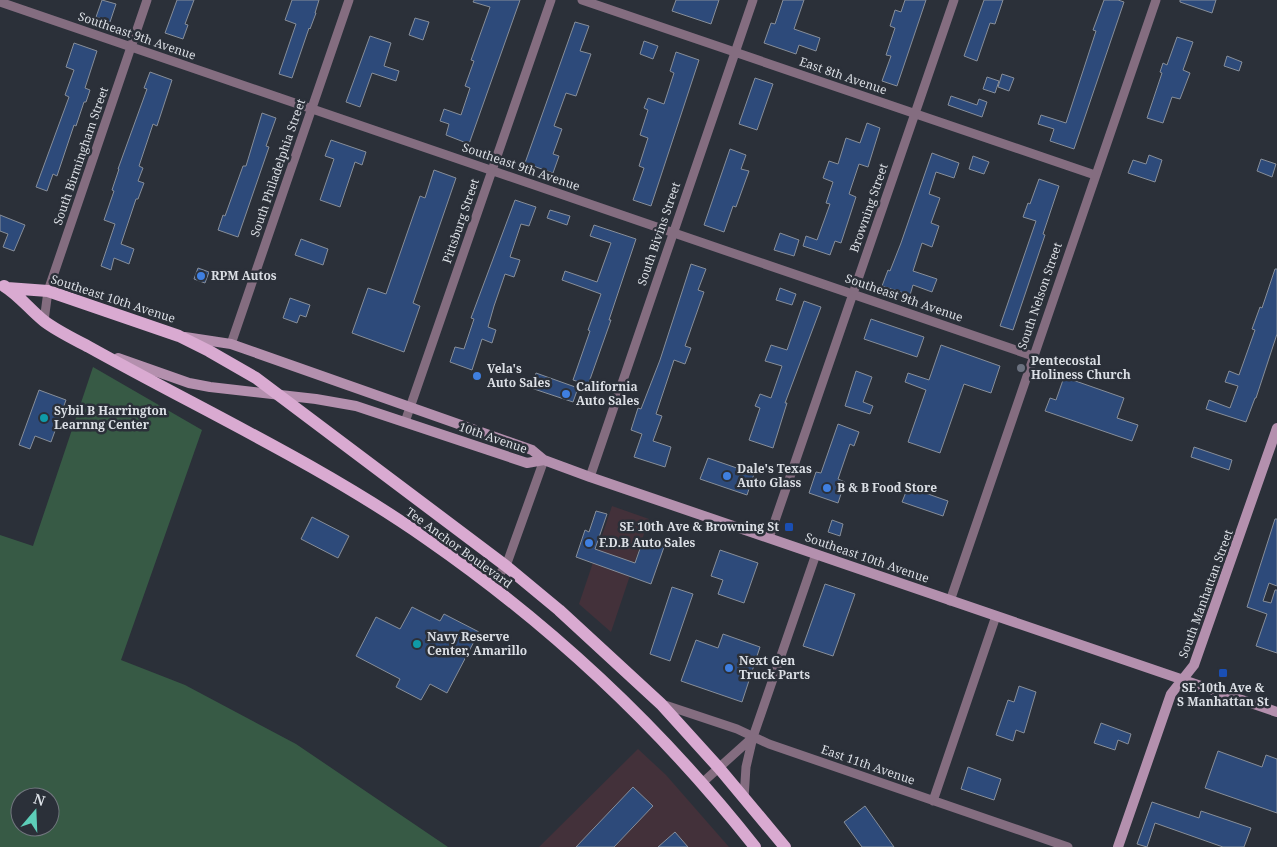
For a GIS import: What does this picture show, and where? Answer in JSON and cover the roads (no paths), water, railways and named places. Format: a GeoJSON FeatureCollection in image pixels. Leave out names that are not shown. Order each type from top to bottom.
{"type":"FeatureCollection","features":[{"type":"Feature","properties":{"kind":"main road","name":"Southeast 10th Avenue"},"geometry":{"type":"LineString","coordinates":[[4,286],[48,291],[179,336]]}},
{"type":"Feature","properties":{"kind":"main road","name":"Southeast 10th Avenue"},"geometry":{"type":"LineString","coordinates":[[4,286],[44,321],[89,347]]}},
{"type":"Feature","properties":{"kind":"main road","name":"10th Avenue"},"geometry":{"type":"LineString","coordinates":[[179,336],[231,344],[532,450],[544,460]]}},
{"type":"Feature","properties":{"kind":"main road","name":"Tee Anchor Boulevard"},"geometry":{"type":"LineString","coordinates":[[179,336],[256,378],[506,566],[559,610],[661,704],[720,768],[785,847]]}},
{"type":"Feature","properties":{"kind":"main road","name":"10th Avenue"},"geometry":{"type":"LineString","coordinates":[[89,347],[189,382],[210,387],[350,405],[527,463],[544,460]]}},
{"type":"Feature","properties":{"kind":"main road","name":"Tee Anchor Boulevard"},"geometry":{"type":"LineString","coordinates":[[89,347],[219,416],[361,497],[427,538],[544,629],[600,679],[702,783],[755,847]]}},
{"type":"Feature","properties":{"kind":"main road","name":"South Manhattan Street"},"geometry":{"type":"LineString","coordinates":[[1118,847],[1171,694],[1194,665],[1277,428]]}},
{"type":"Feature","properties":{"kind":"main road","name":"Southeast 10th Avenue"},"geometry":{"type":"LineString","coordinates":[[544,460],[950,601],[1182,679]]}},
{"type":"Feature","properties":{"kind":"main road"},"geometry":{"type":"LineString","coordinates":[[1182,679],[1277,712]]}},
{"type":"Feature","properties":{"kind":"street","name":"South Birmingham Street"},"geometry":{"type":"LineString","coordinates":[[44,321],[48,291],[147,0]]}},
{"type":"Feature","properties":{"kind":"street","name":"South Philadelphia Street"},"geometry":{"type":"LineString","coordinates":[[231,344],[349,0]]}},
{"type":"Feature","properties":{"kind":"street","name":"Pittsburg Street"},"geometry":{"type":"LineString","coordinates":[[405,422],[551,0]]}},
{"type":"Feature","properties":{"kind":"street","name":"East 8th Avenue"},"geometry":{"type":"LineString","coordinates":[[582,0],[1095,175]]}},
{"type":"Feature","properties":{"kind":"street","name":"South Bivins Street"},"geometry":{"type":"LineString","coordinates":[[590,477],[753,0]]}},
{"type":"Feature","properties":{"kind":"street","name":"Browning Street"},"geometry":{"type":"LineString","coordinates":[[768,538],[954,0]]}},
{"type":"Feature","properties":{"kind":"street","name":"South Nelson Street"},"geometry":{"type":"LineString","coordinates":[[950,601],[1156,0]]}},
{"type":"Feature","properties":{"kind":"street","name":"Southeast 9th Avenue"},"geometry":{"type":"LineString","coordinates":[[0,2],[1033,356]]}},
{"type":"Feature","properties":{"kind":"street"},"geometry":{"type":"LineString","coordinates":[[490,586],[506,566],[544,460]]}},
{"type":"Feature","properties":{"kind":"street"},"geometry":{"type":"LineString","coordinates":[[744,798],[744,779],[753,737],[816,554]]}},
{"type":"Feature","properties":{"kind":"street"},"geometry":{"type":"LineString","coordinates":[[933,801],[996,616]]}},
{"type":"Feature","properties":{"kind":"street","name":"East 11th Avenue"},"geometry":{"type":"LineString","coordinates":[[661,704],[737,729],[770,744],[1068,847]]}},
{"type":"Feature","properties":{"kind":"street"},"geometry":{"type":"LineString","coordinates":[[702,783],[753,737]]}},
{"type":"Feature","properties":{"kind":"place","name":"RPM Autos"},"geometry":{"type":"Point","coordinates":[201,276]}},
{"type":"Feature","properties":{"kind":"place","name":"Pentecostal Holiness Church"},"geometry":{"type":"Point","coordinates":[1021,368]}},
{"type":"Feature","properties":{"kind":"place","name":"Vela's Auto Sales"},"geometry":{"type":"Point","coordinates":[477,376]}},
{"type":"Feature","properties":{"kind":"place","name":"California Auto Sales"},"geometry":{"type":"Point","coordinates":[566,394]}},
{"type":"Feature","properties":{"kind":"place","name":"Sybil B Harrington Learnng Center"},"geometry":{"type":"Point","coordinates":[44,418]}},
{"type":"Feature","properties":{"kind":"place","name":"Dale's Texas Auto Glass"},"geometry":{"type":"Point","coordinates":[727,476]}},
{"type":"Feature","properties":{"kind":"place","name":"B & B Food Store"},"geometry":{"type":"Point","coordinates":[827,488]}},
{"type":"Feature","properties":{"kind":"place","name":"SE 10th Ave & Browning St"},"geometry":{"type":"Point","coordinates":[789,527]}},
{"type":"Feature","properties":{"kind":"place","name":"F.D.B Auto Sales"},"geometry":{"type":"Point","coordinates":[589,543]}},
{"type":"Feature","properties":{"kind":"place","name":"Navy Reserve Center, Amarillo"},"geometry":{"type":"Point","coordinates":[417,644]}},
{"type":"Feature","properties":{"kind":"place","name":"Next Gen Truck Parts"},"geometry":{"type":"Point","coordinates":[729,668]}},
{"type":"Feature","properties":{"kind":"place","name":"SE 10th Ave & S Manhattan St"},"geometry":{"type":"Point","coordinates":[1223,673]}}]}
